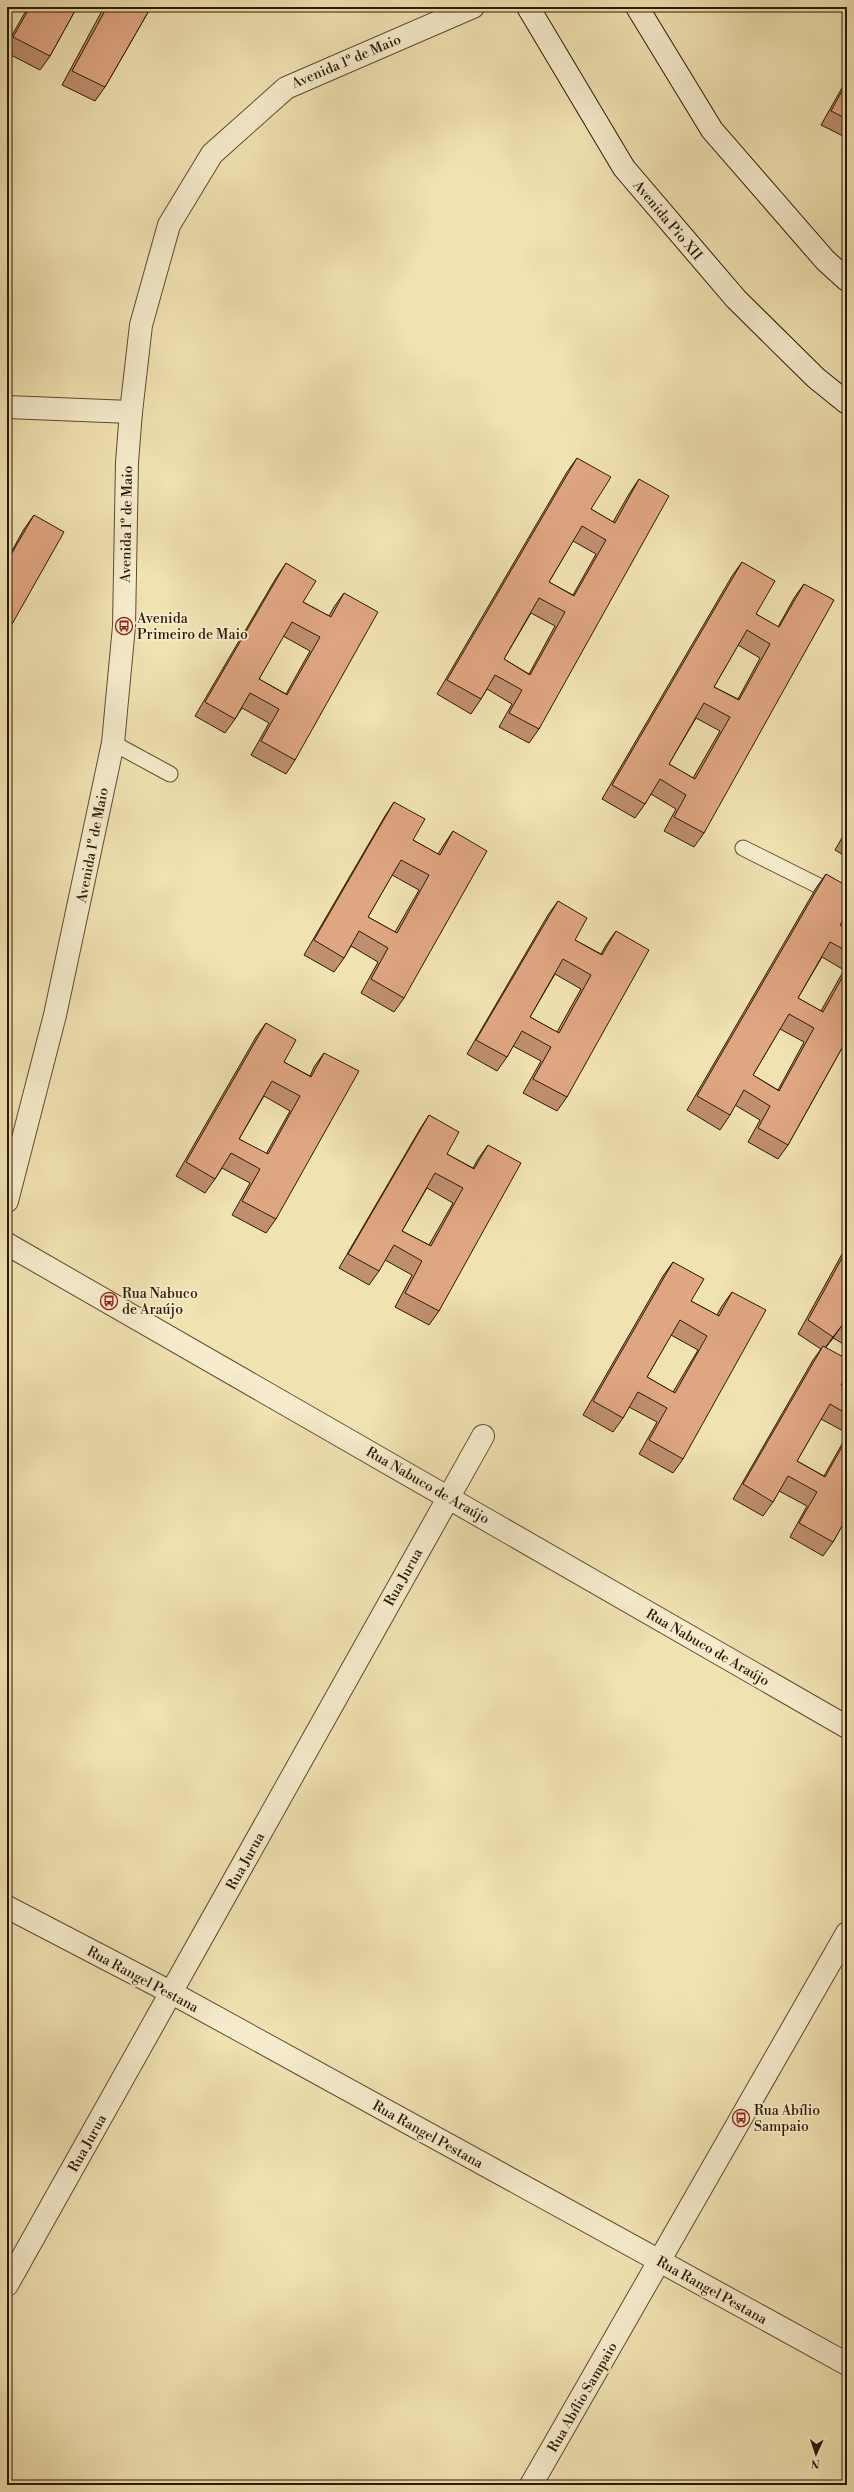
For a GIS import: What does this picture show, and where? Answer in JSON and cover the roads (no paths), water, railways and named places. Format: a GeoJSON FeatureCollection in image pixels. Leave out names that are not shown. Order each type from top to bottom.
{"type":"FeatureCollection","features":[{"type":"Feature","properties":{"kind":"street","name":"Avenida 1º de Maio"},"geometry":{"type":"LineString","coordinates":[[7,1201],[56,1015],[113,743],[124,626],[127,462],[131,412],[141,325],[169,225],[212,154],[286,88],[473,7]]}},
{"type":"Feature","properties":{"kind":"street","name":"Avenida Pio XII"},"geometry":{"type":"LineString","coordinates":[[528,7],[624,168],[736,300],[816,378],[847,403]]}},
{"type":"Feature","properties":{"kind":"street"},"geometry":{"type":"LineString","coordinates":[[637,7],[712,130],[825,260],[847,280]]}},
{"type":"Feature","properties":{"kind":"street"},"geometry":{"type":"LineString","coordinates":[[7,407],[131,412]]}},
{"type":"Feature","properties":{"kind":"street","name":"Rua Nabuco de Araújo"},"geometry":{"type":"LineString","coordinates":[[7,1244],[448,1496],[847,1727]]}},
{"type":"Feature","properties":{"kind":"street","name":"Rua Jurua"},"geometry":{"type":"LineString","coordinates":[[7,2285],[483,1436]]}},
{"type":"Feature","properties":{"kind":"street","name":"Rua Rangel Pestana"},"geometry":{"type":"LineString","coordinates":[[7,1907],[172,1993],[847,2364]]}},
{"type":"Feature","properties":{"kind":"street","name":"Rua Abílio Sampaio"},"geometry":{"type":"LineString","coordinates":[[531,2485],[847,1933]]}},
{"type":"Feature","properties":{"kind":"lane"},"geometry":{"type":"LineString","coordinates":[[113,743],[170,774]]}},
{"type":"Feature","properties":{"kind":"lane"},"geometry":{"type":"LineString","coordinates":[[743,848],[847,900]]}},
{"type":"Feature","properties":{"kind":"place","name":"Avenida Primeiro de Maio"},"geometry":{"type":"Point","coordinates":[124,626]}},
{"type":"Feature","properties":{"kind":"place","name":"Rua Nabuco de Araújo"},"geometry":{"type":"Point","coordinates":[109,1301]}},
{"type":"Feature","properties":{"kind":"place","name":"Rua Abílio Sampaio"},"geometry":{"type":"Point","coordinates":[741,2118]}}]}
